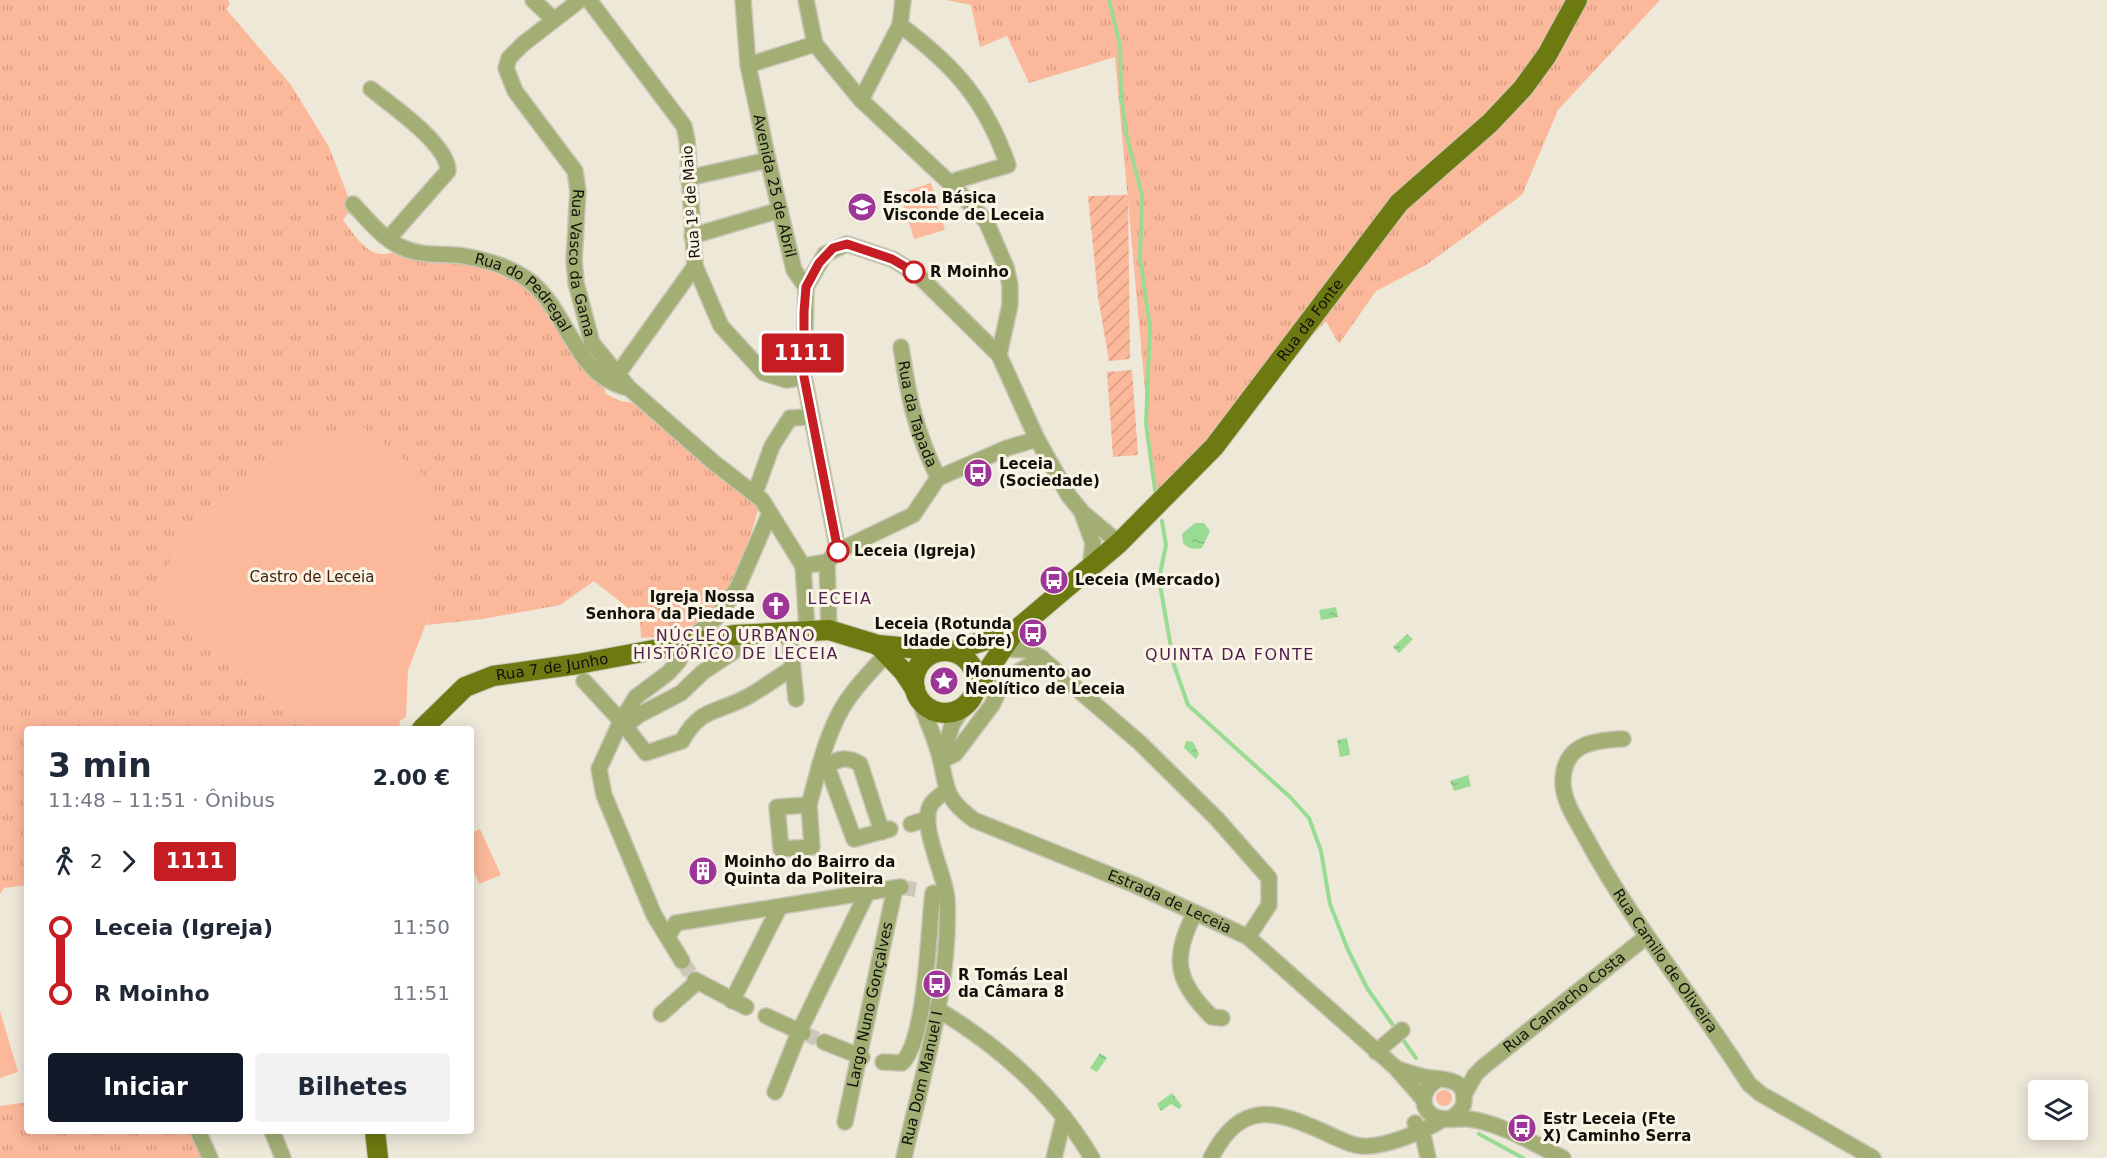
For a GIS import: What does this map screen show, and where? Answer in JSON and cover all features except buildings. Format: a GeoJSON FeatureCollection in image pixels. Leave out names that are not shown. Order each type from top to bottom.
{"type":"FeatureCollection","features":[{"type":"Feature","properties":{"kind":"main road","name":"Rua da Fonte"},"geometry":{"type":"LineString","coordinates":[[975,689],[1019,627],[1119,543],[1190,473],[1231,426],[1400,203],[1490,123],[1523,88],[1548,55],[1577,0]]}},
{"type":"Feature","properties":{"kind":"main road","name":"Rua da Fonte"},"geometry":{"type":"LineString","coordinates":[[947,651],[1019,627]]}},
{"type":"Feature","properties":{"kind":"main road","name":"Rua 7 de Junho"},"geometry":{"type":"LineString","coordinates":[[425,726],[465,687],[493,676],[578,664],[686,642],[734,635],[798,630],[834,631]]}},
{"type":"Feature","properties":{"kind":"main road"},"geometry":{"type":"LineString","coordinates":[[834,631],[882,650],[947,651],[969,661],[974,670],[975,689],[964,706],[946,712],[936,711],[917,694],[903,671],[882,650]]}},
{"type":"Feature","properties":{"kind":"main road"},"geometry":{"type":"LineString","coordinates":[[917,694],[917,668],[923,660],[947,651]]}},
{"type":"Feature","properties":{"kind":"main road"},"geometry":{"type":"LineString","coordinates":[[375,1134],[378,1158]]}},
{"type":"Feature","properties":{"kind":"street"},"geometry":{"type":"LineString","coordinates":[[533,0],[554,20]]}},
{"type":"Feature","properties":{"kind":"street","name":"Rua Vasco da Gama"},"geometry":{"type":"LineString","coordinates":[[580,0],[508,58],[506,68],[515,91],[575,171],[578,191],[574,260],[576,283],[592,343],[629,388],[669,421],[712,462],[755,493],[803,566]]}},
{"type":"Feature","properties":{"kind":"street","name":"Rua 1º de Maio"},"geometry":{"type":"LineString","coordinates":[[589,0],[684,126],[695,266],[618,375]]}},
{"type":"Feature","properties":{"kind":"street","name":"Avenida 25 de Abril"},"geometry":{"type":"LineString","coordinates":[[743,0],[748,65],[768,160],[794,270],[806,287],[804,377],[832,556],[834,631]]}},
{"type":"Feature","properties":{"kind":"street"},"geometry":{"type":"LineString","coordinates":[[806,0],[815,44],[861,100],[952,185],[986,221],[1006,267],[1010,305],[999,355]]}},
{"type":"Feature","properties":{"kind":"street"},"geometry":{"type":"LineString","coordinates":[[861,100],[900,25],[903,0]]}},
{"type":"Feature","properties":{"kind":"street"},"geometry":{"type":"LineString","coordinates":[[900,25],[938,54],[978,98],[1008,165],[957,180],[952,185]]}},
{"type":"Feature","properties":{"kind":"street"},"geometry":{"type":"LineString","coordinates":[[748,65],[815,44]]}},
{"type":"Feature","properties":{"kind":"street"},"geometry":{"type":"LineString","coordinates":[[371,89],[421,129],[448,162],[448,171],[388,239]]}},
{"type":"Feature","properties":{"kind":"street"},"geometry":{"type":"LineString","coordinates":[[688,178],[768,160]]}},
{"type":"Feature","properties":{"kind":"street","name":"Rua do Pedregal"},"geometry":{"type":"LineString","coordinates":[[353,204],[388,239],[401,247],[424,255],[463,256],[502,266],[532,284],[555,312],[570,339],[598,373],[612,385],[629,388]]}},
{"type":"Feature","properties":{"kind":"street"},"geometry":{"type":"LineString","coordinates":[[692,236],[780,210]]}},
{"type":"Feature","properties":{"kind":"street"},"geometry":{"type":"LineString","coordinates":[[806,287],[825,254],[847,244],[892,259],[917,274],[999,355],[1037,439],[1062,485],[1081,510],[1119,543]]}},
{"type":"Feature","properties":{"kind":"street"},"geometry":{"type":"LineString","coordinates":[[695,266],[721,326],[764,373],[786,380],[804,377]]}},
{"type":"Feature","properties":{"kind":"street","name":"Rua da Tapada"},"geometry":{"type":"LineString","coordinates":[[901,347],[908,397],[919,437],[938,478]]}},
{"type":"Feature","properties":{"kind":"street"},"geometry":{"type":"LineString","coordinates":[[755,493],[772,446],[790,418],[812,417]]}},
{"type":"Feature","properties":{"kind":"street"},"geometry":{"type":"LineString","coordinates":[[796,699],[791,669],[798,630],[803,566],[832,556],[913,515],[938,478],[1007,448],[1037,439]]}},
{"type":"Feature","properties":{"kind":"street"},"geometry":{"type":"LineString","coordinates":[[1081,510],[1092,543],[1090,568]]}},
{"type":"Feature","properties":{"kind":"street"},"geometry":{"type":"LineString","coordinates":[[682,961],[654,915],[604,795],[599,769],[636,697],[679,661],[686,642],[716,618],[737,589],[770,513]]}},
{"type":"Feature","properties":{"kind":"street"},"geometry":{"type":"LineString","coordinates":[[623,723],[681,693],[703,672],[733,652],[734,635]]}},
{"type":"Feature","properties":{"kind":"street"},"geometry":{"type":"LineString","coordinates":[[1003,649],[1026,650],[1042,658],[1140,743],[1217,819],[1269,878],[1269,905],[1248,937]]}},
{"type":"Feature","properties":{"kind":"street"},"geometry":{"type":"LineString","coordinates":[[809,806],[824,765],[835,717],[882,650]]}},
{"type":"Feature","properties":{"kind":"street"},"geometry":{"type":"LineString","coordinates":[[941,761],[955,754],[992,705],[1004,680],[1042,658]]}},
{"type":"Feature","properties":{"kind":"street"},"geometry":{"type":"LineString","coordinates":[[584,681],[623,723],[646,753],[682,741],[691,725],[716,708],[745,699],[791,669]]}},
{"type":"Feature","properties":{"kind":"street"},"geometry":{"type":"LineString","coordinates":[[911,824],[927,819],[932,803],[946,791],[941,761],[917,694]]}},
{"type":"Feature","properties":{"kind":"street"},"geometry":{"type":"LineString","coordinates":[[941,761],[952,725],[964,706]]}},
{"type":"Feature","properties":{"kind":"street","name":"Rua Camilo de Oliveira"},"geometry":{"type":"LineString","coordinates":[[1623,739],[1597,740],[1581,746],[1569,759],[1563,784],[1566,800],[1608,879],[1646,937],[1756,1090],[1873,1158]]}},
{"type":"Feature","properties":{"kind":"street"},"geometry":{"type":"LineString","coordinates":[[851,758],[860,764],[886,831],[854,839],[824,765],[837,759],[851,758]]}},
{"type":"Feature","properties":{"kind":"street","name":"Estrada de Leceia"},"geometry":{"type":"LineString","coordinates":[[946,791],[960,810],[974,820],[1248,937],[1396,1068],[1424,1102]]}},
{"type":"Feature","properties":{"kind":"street","name":"Rua Dom Manuel I"},"geometry":{"type":"LineString","coordinates":[[904,1158],[944,969],[927,819]]}},
{"type":"Feature","properties":{"kind":"street","name":"Largo Nuno Gonçalves"},"geometry":{"type":"LineString","coordinates":[[844,1122],[898,887],[867,893]]}},
{"type":"Feature","properties":{"kind":"street"},"geometry":{"type":"LineString","coordinates":[[883,1062],[902,1063],[912,1044],[927,976],[934,892]]}},
{"type":"Feature","properties":{"kind":"street"},"geometry":{"type":"LineString","coordinates":[[668,936],[676,923],[867,893]]}},
{"type":"Feature","properties":{"kind":"street"},"geometry":{"type":"LineString","coordinates":[[775,1092],[867,893]]}},
{"type":"Feature","properties":{"kind":"street"},"geometry":{"type":"LineString","coordinates":[[661,1014],[696,981],[739,1004],[779,908]]}},
{"type":"Feature","properties":{"kind":"street"},"geometry":{"type":"LineString","coordinates":[[1195,913],[1181,944],[1179,961],[1184,982],[1197,1003],[1212,1017],[1222,1018]]}},
{"type":"Feature","properties":{"kind":"street","name":"Rua Camacho Costa"},"geometry":{"type":"LineString","coordinates":[[1464,1097],[1475,1074],[1646,937]]}},
{"type":"Feature","properties":{"kind":"street"},"geometry":{"type":"LineString","coordinates":[[937,1009],[960,1023],[1016,1067],[1064,1118],[1092,1158]]}},
{"type":"Feature","properties":{"kind":"street"},"geometry":{"type":"LineString","coordinates":[[766,1016],[801,1032]]}},
{"type":"Feature","properties":{"kind":"street"},"geometry":{"type":"LineString","coordinates":[[1376,1052],[1397,1034]]}},
{"type":"Feature","properties":{"kind":"street"},"geometry":{"type":"LineString","coordinates":[[824,1042],[860,1056]]}},
{"type":"Feature","properties":{"kind":"street","name":"Rua Camacho Costa"},"geometry":{"type":"LineString","coordinates":[[1442,1079],[1483,1067]]}},
{"type":"Feature","properties":{"kind":"street","name":"Estrada de Leceia"},"geometry":{"type":"LineString","coordinates":[[1396,1068],[1442,1079]]}},
{"type":"Feature","properties":{"kind":"street"},"geometry":{"type":"LineString","coordinates":[[1428,1158],[1417,1127],[1426,1089],[1442,1079],[1455,1082],[1464,1097],[1493,1125]]}},
{"type":"Feature","properties":{"kind":"street"},"geometry":{"type":"LineString","coordinates":[[1211,1158],[1219,1143],[1234,1125],[1245,1118],[1267,1113],[1291,1117],[1358,1146],[1382,1144],[1400,1138],[1417,1127],[1447,1119],[1461,1111],[1464,1097]]}},
{"type":"Feature","properties":{"kind":"street"},"geometry":{"type":"LineString","coordinates":[[1424,1102],[1432,1115],[1447,1119],[1475,1120],[1493,1125],[1563,1158]]}},
{"type":"Feature","properties":{"kind":"street"},"geometry":{"type":"LineString","coordinates":[[1054,1158],[1064,1118]]}},
{"type":"Feature","properties":{"kind":"street"},"geometry":{"type":"LineString","coordinates":[[199,1134],[210,1158]]}},
{"type":"Feature","properties":{"kind":"street"},"geometry":{"type":"LineString","coordinates":[[273,1134],[283,1158]]}},
{"type":"Feature","properties":{"kind":"green space"},"geometry":{"type":"Polygon","coordinates":[[[0,0],[228,0],[230,4],[226,9],[291,85],[329,147],[354,212],[347,214],[343,220],[360,242],[373,252],[380,254],[398,250],[501,270],[533,292],[602,381],[606,394],[620,401],[634,403],[759,506],[741,562],[723,596],[711,611],[696,623],[679,632],[641,638],[640,620],[642,619],[594,581],[560,605],[483,619],[426,625],[430,612],[285,447],[197,516],[149,599],[306,726],[24,726],[24,885],[4,888],[0,894],[0,0]]]}},
{"type":"Feature","properties":{"kind":"green space"},"geometry":{"type":"Polygon","coordinates":[[[946,0],[1660,0],[1558,110],[1522,195],[1426,265],[1376,291],[1339,344],[1326,321],[1155,501],[1115,57],[1029,83],[1007,36],[980,47],[971,5],[946,0]]]}},
{"type":"Feature","properties":{"kind":"green space"},"geometry":{"type":"Polygon","coordinates":[[[931,183],[945,230],[914,239],[900,193],[931,183]]]}},
{"type":"Feature","properties":{"kind":"green space"},"geometry":{"type":"Polygon","coordinates":[[[1128,195],[1130,359],[1109,361],[1098,297],[1088,196],[1128,195]]]}},
{"type":"Feature","properties":{"kind":"green space"},"geometry":{"type":"Polygon","coordinates":[[[1132,370],[1138,455],[1113,457],[1107,372],[1132,370]]]}},
{"type":"Feature","properties":{"kind":"green space","name":"Castro de Leceia"},"geometry":{"type":"Polygon","coordinates":[[[360,425],[429,479],[430,613],[408,670],[406,717],[400,721],[399,726],[306,726],[149,599],[197,516],[285,447],[360,425]]]}},
{"type":"Feature","properties":{"kind":"green space"},"geometry":{"type":"Polygon","coordinates":[[[480,829],[501,875],[479,884],[474,872],[474,832],[480,829]]]}},
{"type":"Feature","properties":{"kind":"green space"},"geometry":{"type":"Polygon","coordinates":[[[0,1011],[18,1072],[0,1078],[0,1011]]]}},
{"type":"Feature","properties":{"kind":"green space"},"geometry":{"type":"Polygon","coordinates":[[[1444,1090],[1452,1098],[1444,1106],[1436,1098],[1444,1090]]]}},
{"type":"Feature","properties":{"kind":"green space"},"geometry":{"type":"Polygon","coordinates":[[[24,1102],[24,1134],[191,1134],[201,1158],[0,1158],[0,1106],[24,1102]]]}},
{"type":"Feature","properties":{"kind":"water"},"geometry":{"type":"Polygon","coordinates":[[[1195,523],[1204,523],[1210,531],[1202,548],[1196,549],[1187,547],[1183,543],[1182,534],[1195,523]]]}},
{"type":"Feature","properties":{"kind":"water"},"geometry":{"type":"Polygon","coordinates":[[[1336,607],[1338,617],[1321,620],[1319,610],[1336,607]]]}},
{"type":"Feature","properties":{"kind":"water"},"geometry":{"type":"Polygon","coordinates":[[[1407,634],[1413,639],[1399,653],[1393,647],[1407,634]]]}},
{"type":"Feature","properties":{"kind":"water"},"geometry":{"type":"Polygon","coordinates":[[[1347,738],[1350,755],[1340,757],[1337,740],[1347,738]]]}},
{"type":"Feature","properties":{"kind":"water"},"geometry":{"type":"Polygon","coordinates":[[[1186,741],[1193,742],[1199,754],[1196,759],[1184,748],[1186,741]]]}},
{"type":"Feature","properties":{"kind":"water"},"geometry":{"type":"Polygon","coordinates":[[[1468,775],[1471,786],[1454,791],[1450,781],[1468,775]]]}},
{"type":"Feature","properties":{"kind":"water"},"geometry":{"type":"Polygon","coordinates":[[[1100,1053],[1107,1058],[1097,1072],[1090,1068],[1100,1053]]]}},
{"type":"Feature","properties":{"kind":"water"},"geometry":{"type":"Polygon","coordinates":[[[1172,1093],[1182,1106],[1179,1109],[1171,1104],[1161,1111],[1157,1104],[1172,1093]]]}},
{"type":"Feature","properties":{"kind":"waterway"},"geometry":{"type":"LineString","coordinates":[[1109,0],[1120,45],[1121,92],[1126,133],[1142,195],[1140,258],[1150,327],[1146,424],[1155,490]]}},
{"type":"Feature","properties":{"kind":"waterway"},"geometry":{"type":"LineString","coordinates":[[1162,521],[1166,545],[1159,579],[1174,665],[1188,705],[1290,797],[1309,818],[1321,851],[1330,904],[1348,950],[1367,988],[1397,1031]]}},
{"type":"Feature","properties":{"kind":"waterway"},"geometry":{"type":"LineString","coordinates":[[1401,1037],[1416,1058]]}},
{"type":"Feature","properties":{"kind":"waterway"},"geometry":{"type":"LineString","coordinates":[[1479,1134],[1523,1158]]}},
{"type":"Feature","properties":{"kind":"tunnel"},"geometry":{"type":"LineString","coordinates":[[901,887],[923,891]]}},
{"type":"Feature","properties":{"kind":"tunnel"},"geometry":{"type":"LineString","coordinates":[[682,961],[695,980]]}},
{"type":"Feature","properties":{"kind":"tunnel"},"geometry":{"type":"LineString","coordinates":[[803,1033],[824,1042]]}},
{"type":"Feature","properties":{"kind":"bus line","name":"1111"},"geometry":{"type":"LineString","coordinates":[[838,551],[804,377],[806,287],[825,254],[833,248],[847,244],[892,259],[914,272]]}},
{"type":"Feature","properties":{"kind":"place","name":"Escola Básica Visconde de Leceia"},"geometry":{"type":"Point","coordinates":[862,207]}},
{"type":"Feature","properties":{"kind":"place","name":"R Moinho"},"geometry":{"type":"Point","coordinates":[914,272]}},
{"type":"Feature","properties":{"kind":"place","name":"Leceia (Sociedade)"},"geometry":{"type":"Point","coordinates":[978,473]}},
{"type":"Feature","properties":{"kind":"place","name":"Leceia (Igreja)"},"geometry":{"type":"Point","coordinates":[838,551]}},
{"type":"Feature","properties":{"kind":"place","name":"Leceia (Mercado)"},"geometry":{"type":"Point","coordinates":[1054,580]}},
{"type":"Feature","properties":{"kind":"place","name":"Igreja Nossa Senhora da Piedade"},"geometry":{"type":"Point","coordinates":[776,606]}},
{"type":"Feature","properties":{"kind":"place","name":"Leceia (Rotunda Idade Cobre)"},"geometry":{"type":"Point","coordinates":[1033,633]}},
{"type":"Feature","properties":{"kind":"place","name":"Monumento ao Neolítico de Leceia"},"geometry":{"type":"Point","coordinates":[944,681]}},
{"type":"Feature","properties":{"kind":"place","name":"Moinho do Bairro da Quinta da Politeira"},"geometry":{"type":"Point","coordinates":[703,871]}},
{"type":"Feature","properties":{"kind":"place","name":"R Tomás Leal da Câmara 8"},"geometry":{"type":"Point","coordinates":[937,984]}},
{"type":"Feature","properties":{"kind":"place","name":"Estr Leceia (Fte X) Caminho Serra"},"geometry":{"type":"Point","coordinates":[1522,1128]}},
{"type":"Feature","properties":{"kind":"district","name":"LECEIA"},"geometry":{"type":"Point","coordinates":[840,598]}},
{"type":"Feature","properties":{"kind":"district","name":"NÚCLEO URBANO HISTÓRICO DE LECEIA"},"geometry":{"type":"Point","coordinates":[736,644]}},
{"type":"Feature","properties":{"kind":"district","name":"QUINTA DA FONTE"},"geometry":{"type":"Point","coordinates":[1230,654]}}]}
